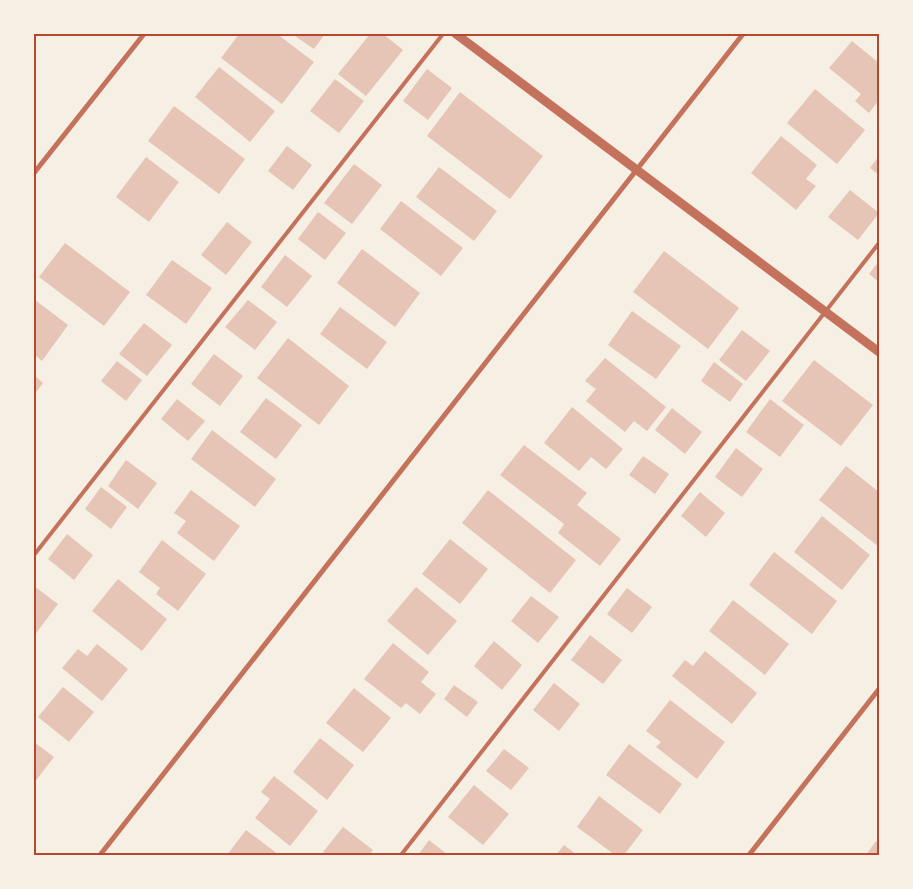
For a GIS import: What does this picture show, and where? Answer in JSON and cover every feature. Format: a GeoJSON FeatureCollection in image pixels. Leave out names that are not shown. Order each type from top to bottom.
{"type":"FeatureCollection","features":[{"type":"Feature","properties":{"kind":"street"},"geometry":{"type":"LineString","coordinates":[[34,173],[144,34]]}},
{"type":"Feature","properties":{"kind":"street"},"geometry":{"type":"LineString","coordinates":[[456,34],[879,352]]}},
{"type":"Feature","properties":{"kind":"street"},"geometry":{"type":"LineString","coordinates":[[100,855],[744,34]]}},
{"type":"Feature","properties":{"kind":"street"},"geometry":{"type":"LineString","coordinates":[[749,855],[879,689]]}},
{"type":"Feature","properties":{"kind":"lane"},"geometry":{"type":"LineString","coordinates":[[34,555],[442,34]]}},
{"type":"Feature","properties":{"kind":"lane"},"geometry":{"type":"LineString","coordinates":[[401,855],[879,243]]}},
{"type":"Feature","properties":{"kind":"building"},"geometry":{"type":"Polygon","coordinates":[[[239,34],[277,34],[314,62],[282,104],[221,58],[239,34]]]}},
{"type":"Feature","properties":{"kind":"building"},"geometry":{"type":"Polygon","coordinates":[[[292,34],[325,34],[314,49],[292,34]]]}},
{"type":"Feature","properties":{"kind":"building"},"geometry":{"type":"Polygon","coordinates":[[[370,34],[383,34],[403,50],[366,96],[338,74],[370,34]]]}},
{"type":"Feature","properties":{"kind":"building"},"geometry":{"type":"Polygon","coordinates":[[[852,41],[879,63],[879,100],[869,113],[855,101],[861,94],[829,68],[852,41]]]}},
{"type":"Feature","properties":{"kind":"building"},"geometry":{"type":"Polygon","coordinates":[[[219,67],[275,111],[250,142],[195,97],[219,67]]]}},
{"type":"Feature","properties":{"kind":"building"},"geometry":{"type":"Polygon","coordinates":[[[427,69],[452,88],[428,120],[403,101],[427,69]]]}},
{"type":"Feature","properties":{"kind":"building"},"geometry":{"type":"Polygon","coordinates":[[[335,79],[364,101],[339,133],[310,111],[335,79]]]}},
{"type":"Feature","properties":{"kind":"building"},"geometry":{"type":"Polygon","coordinates":[[[815,89],[865,130],[837,164],[787,123],[815,89]]]}},
{"type":"Feature","properties":{"kind":"building"},"geometry":{"type":"Polygon","coordinates":[[[460,92],[543,156],[510,199],[427,136],[460,92]]]}},
{"type":"Feature","properties":{"kind":"building"},"geometry":{"type":"Polygon","coordinates":[[[174,106],[245,159],[219,194],[148,141],[174,106]]]}},
{"type":"Feature","properties":{"kind":"building"},"geometry":{"type":"Polygon","coordinates":[[[781,136],[817,165],[806,179],[816,186],[796,210],[751,173],[781,136]]]}},
{"type":"Feature","properties":{"kind":"building"},"geometry":{"type":"Polygon","coordinates":[[[287,146],[312,165],[293,190],[268,171],[287,146]]]}},
{"type":"Feature","properties":{"kind":"building"},"geometry":{"type":"Polygon","coordinates":[[[879,156],[879,175],[870,168],[879,156]]]}},
{"type":"Feature","properties":{"kind":"building"},"geometry":{"type":"Polygon","coordinates":[[[146,157],[179,182],[149,222],[116,197],[146,157]]]}},
{"type":"Feature","properties":{"kind":"building"},"geometry":{"type":"Polygon","coordinates":[[[354,164],[382,185],[352,224],[324,203],[354,164]]]}},
{"type":"Feature","properties":{"kind":"building"},"geometry":{"type":"Polygon","coordinates":[[[439,167],[497,211],[474,241],[416,197],[439,167]]]}},
{"type":"Feature","properties":{"kind":"building"},"geometry":{"type":"Polygon","coordinates":[[[850,190],[879,213],[858,240],[828,217],[850,190]]]}},
{"type":"Feature","properties":{"kind":"building"},"geometry":{"type":"Polygon","coordinates":[[[401,201],[463,248],[441,276],[380,229],[401,201]]]}},
{"type":"Feature","properties":{"kind":"building"},"geometry":{"type":"Polygon","coordinates":[[[318,212],[346,233],[325,260],[298,239],[318,212]]]}},
{"type":"Feature","properties":{"kind":"building"},"geometry":{"type":"Polygon","coordinates":[[[227,222],[252,242],[226,275],[201,255],[227,222]]]}},
{"type":"Feature","properties":{"kind":"building"},"geometry":{"type":"Polygon","coordinates":[[[65,243],[130,292],[104,326],[39,277],[65,243]]]}},
{"type":"Feature","properties":{"kind":"building"},"geometry":{"type":"Polygon","coordinates":[[[362,249],[420,293],[395,327],[337,283],[362,249]]]}},
{"type":"Feature","properties":{"kind":"building"},"geometry":{"type":"Polygon","coordinates":[[[664,251],[739,308],[708,349],[633,292],[664,251]]]}},
{"type":"Feature","properties":{"kind":"building"},"geometry":{"type":"Polygon","coordinates":[[[285,255],[312,276],[287,307],[261,287],[285,255]]]}},
{"type":"Feature","properties":{"kind":"building"},"geometry":{"type":"Polygon","coordinates":[[[172,260],[212,288],[186,324],[146,295],[172,260]]]}},
{"type":"Feature","properties":{"kind":"building"},"geometry":{"type":"Polygon","coordinates":[[[879,261],[879,282],[869,274],[879,261]]]}},
{"type":"Feature","properties":{"kind":"building"},"geometry":{"type":"Polygon","coordinates":[[[35,300],[68,325],[42,361],[34,354],[35,300]]]}},
{"type":"Feature","properties":{"kind":"building"},"geometry":{"type":"Polygon","coordinates":[[[248,300],[277,322],[255,350],[225,327],[248,300]]]}},
{"type":"Feature","properties":{"kind":"building"},"geometry":{"type":"Polygon","coordinates":[[[340,307],[387,342],[367,369],[320,334],[340,307]]]}},
{"type":"Feature","properties":{"kind":"building"},"geometry":{"type":"Polygon","coordinates":[[[632,311],[681,346],[656,379],[608,345],[632,311]]]}},
{"type":"Feature","properties":{"kind":"building"},"geometry":{"type":"Polygon","coordinates":[[[144,323],[172,345],[147,376],[119,354],[144,323]]]}},
{"type":"Feature","properties":{"kind":"building"},"geometry":{"type":"Polygon","coordinates":[[[742,330],[770,351],[746,381],[719,360],[742,330]]]}},
{"type":"Feature","properties":{"kind":"building"},"geometry":{"type":"Polygon","coordinates":[[[288,338],[349,386],[319,425],[257,378],[288,338]]]}},
{"type":"Feature","properties":{"kind":"building"},"geometry":{"type":"Polygon","coordinates":[[[214,354],[243,376],[220,406],[191,384],[214,354]]]}},
{"type":"Feature","properties":{"kind":"building"},"geometry":{"type":"Polygon","coordinates":[[[605,358],[666,407],[647,431],[634,421],[625,432],[586,401],[596,389],[585,381],[605,358]]]}},
{"type":"Feature","properties":{"kind":"building"},"geometry":{"type":"Polygon","coordinates":[[[814,360],[873,405],[841,446],[782,401],[814,360]]]}},
{"type":"Feature","properties":{"kind":"building"},"geometry":{"type":"Polygon","coordinates":[[[117,361],[142,380],[126,401],[101,381],[117,361]]]}},
{"type":"Feature","properties":{"kind":"building"},"geometry":{"type":"Polygon","coordinates":[[[714,362],[743,384],[730,402],[701,381],[714,362]]]}},
{"type":"Feature","properties":{"kind":"building"},"geometry":{"type":"Polygon","coordinates":[[[34,375],[43,383],[34,395],[34,375]]]}},
{"type":"Feature","properties":{"kind":"building"},"geometry":{"type":"Polygon","coordinates":[[[266,398],[302,425],[276,459],[240,432],[266,398]]]}},
{"type":"Feature","properties":{"kind":"building"},"geometry":{"type":"Polygon","coordinates":[[[177,399],[205,421],[188,441],[161,419],[177,399]]]}},
{"type":"Feature","properties":{"kind":"building"},"geometry":{"type":"Polygon","coordinates":[[[770,399],[804,425],[780,457],[746,432],[770,399]]]}},
{"type":"Feature","properties":{"kind":"building"},"geometry":{"type":"Polygon","coordinates":[[[572,407],[623,449],[606,469],[591,457],[579,471],[544,443],[572,407]]]}},
{"type":"Feature","properties":{"kind":"building"},"geometry":{"type":"Polygon","coordinates":[[[672,408],[702,432],[685,454],[655,430],[672,408]]]}},
{"type":"Feature","properties":{"kind":"building"},"geometry":{"type":"Polygon","coordinates":[[[212,430],[276,479],[255,507],[191,459],[212,430]]]}},
{"type":"Feature","properties":{"kind":"building"},"geometry":{"type":"Polygon","coordinates":[[[524,445],[587,493],[577,505],[621,539],[600,566],[558,533],[564,524],[500,475],[524,445]]]}},
{"type":"Feature","properties":{"kind":"building"},"geometry":{"type":"Polygon","coordinates":[[[736,448],[763,469],[742,497],[715,477],[736,448]]]}},
{"type":"Feature","properties":{"kind":"building"},"geometry":{"type":"Polygon","coordinates":[[[643,456],[669,474],[655,494],[629,475],[643,456]]]}},
{"type":"Feature","properties":{"kind":"building"},"geometry":{"type":"Polygon","coordinates":[[[126,460],[157,483],[138,509],[108,486],[126,460]]]}},
{"type":"Feature","properties":{"kind":"building"},"geometry":{"type":"Polygon","coordinates":[[[846,466],[879,492],[879,547],[819,500],[846,466]]]}},
{"type":"Feature","properties":{"kind":"building"},"geometry":{"type":"Polygon","coordinates":[[[101,487],[127,507],[111,529],[85,509],[101,487]]]}},
{"type":"Feature","properties":{"kind":"building"},"geometry":{"type":"Polygon","coordinates":[[[191,490],[240,526],[214,561],[177,533],[186,521],[174,513],[191,490]]]}},
{"type":"Feature","properties":{"kind":"building"},"geometry":{"type":"Polygon","coordinates":[[[488,490],[576,560],[550,593],[462,523],[488,490]]]}},
{"type":"Feature","properties":{"kind":"building"},"geometry":{"type":"Polygon","coordinates":[[[700,492],[725,513],[706,537],[681,516],[700,492]]]}},
{"type":"Feature","properties":{"kind":"building"},"geometry":{"type":"Polygon","coordinates":[[[822,516],[870,555],[842,590],[794,552],[822,516]]]}},
{"type":"Feature","properties":{"kind":"building"},"geometry":{"type":"Polygon","coordinates":[[[67,534],[93,555],[74,580],[48,559],[67,534]]]}},
{"type":"Feature","properties":{"kind":"building"},"geometry":{"type":"Polygon","coordinates":[[[450,539],[488,569],[460,604],[422,574],[450,539]]]}},
{"type":"Feature","properties":{"kind":"building"},"geometry":{"type":"Polygon","coordinates":[[[162,540],[206,574],[178,611],[156,594],[160,588],[139,572],[162,540]]]}},
{"type":"Feature","properties":{"kind":"building"},"geometry":{"type":"Polygon","coordinates":[[[774,552],[837,601],[812,634],[749,585],[774,552]]]}},
{"type":"Feature","properties":{"kind":"building"},"geometry":{"type":"Polygon","coordinates":[[[118,579],[167,619],[142,651],[92,611],[118,579]]]}},
{"type":"Feature","properties":{"kind":"building"},"geometry":{"type":"Polygon","coordinates":[[[34,586],[58,604],[34,636],[34,586]]]}},
{"type":"Feature","properties":{"kind":"building"},"geometry":{"type":"Polygon","coordinates":[[[416,587],[457,621],[428,655],[387,621],[416,587]]]}},
{"type":"Feature","properties":{"kind":"building"},"geometry":{"type":"Polygon","coordinates":[[[627,588],[652,607],[632,633],[607,614],[627,588]]]}},
{"type":"Feature","properties":{"kind":"building"},"geometry":{"type":"Polygon","coordinates":[[[531,596],[559,617],[538,643],[511,621],[531,596]]]}},
{"type":"Feature","properties":{"kind":"building"},"geometry":{"type":"Polygon","coordinates":[[[733,600],[789,644],[765,675],[709,631],[733,600]]]}},
{"type":"Feature","properties":{"kind":"building"},"geometry":{"type":"Polygon","coordinates":[[[590,635],[622,660],[603,684],[571,660],[590,635]]]}},
{"type":"Feature","properties":{"kind":"building"},"geometry":{"type":"Polygon","coordinates":[[[494,641],[522,665],[502,690],[474,666],[494,641]]]}},
{"type":"Feature","properties":{"kind":"building"},"geometry":{"type":"Polygon","coordinates":[[[393,643],[429,672],[421,682],[436,694],[420,714],[406,703],[401,708],[364,679],[393,643]]]}},
{"type":"Feature","properties":{"kind":"building"},"geometry":{"type":"Polygon","coordinates":[[[97,644],[128,669],[102,701],[62,668],[78,649],[87,656],[97,644]]]}},
{"type":"Feature","properties":{"kind":"building"},"geometry":{"type":"Polygon","coordinates":[[[705,651],[757,693],[732,724],[672,676],[685,660],[693,666],[705,651]]]}},
{"type":"Feature","properties":{"kind":"building"},"geometry":{"type":"Polygon","coordinates":[[[554,683],[580,704],[559,731],[533,710],[554,683]]]}},
{"type":"Feature","properties":{"kind":"building"},"geometry":{"type":"Polygon","coordinates":[[[454,685],[478,702],[467,717],[444,699],[454,685]]]}},
{"type":"Feature","properties":{"kind":"building"},"geometry":{"type":"Polygon","coordinates":[[[63,687],[94,712],[69,742],[38,717],[63,687]]]}},
{"type":"Feature","properties":{"kind":"building"},"geometry":{"type":"Polygon","coordinates":[[[354,688],[391,718],[363,752],[326,723],[354,688]]]}},
{"type":"Feature","properties":{"kind":"building"},"geometry":{"type":"Polygon","coordinates":[[[670,700],[725,742],[697,779],[656,747],[661,742],[646,731],[670,700]]]}},
{"type":"Feature","properties":{"kind":"building"},"geometry":{"type":"Polygon","coordinates":[[[320,738],[354,765],[327,800],[293,772],[320,738]]]}},
{"type":"Feature","properties":{"kind":"building"},"geometry":{"type":"Polygon","coordinates":[[[34,742],[54,757],[34,783],[34,742]]]}},
{"type":"Feature","properties":{"kind":"building"},"geometry":{"type":"Polygon","coordinates":[[[629,744],[682,784],[660,814],[606,775],[629,744]]]}},
{"type":"Feature","properties":{"kind":"building"},"geometry":{"type":"Polygon","coordinates":[[[504,749],[529,768],[511,790],[486,771],[504,749]]]}},
{"type":"Feature","properties":{"kind":"building"},"geometry":{"type":"Polygon","coordinates":[[[274,776],[318,811],[290,846],[255,818],[270,799],[261,792],[274,776]]]}},
{"type":"Feature","properties":{"kind":"building"},"geometry":{"type":"Polygon","coordinates":[[[474,785],[509,814],[483,845],[448,817],[474,785]]]}},
{"type":"Feature","properties":{"kind":"building"},"geometry":{"type":"Polygon","coordinates":[[[599,796],[643,830],[624,855],[615,855],[577,827],[599,796]]]}},
{"type":"Feature","properties":{"kind":"building"},"geometry":{"type":"Polygon","coordinates":[[[343,827],[373,850],[369,855],[328,855],[323,852],[343,827]]]}},
{"type":"Feature","properties":{"kind":"building"},"geometry":{"type":"Polygon","coordinates":[[[246,830],[279,855],[227,855],[246,830]]]}},
{"type":"Feature","properties":{"kind":"building"},"geometry":{"type":"Polygon","coordinates":[[[429,840],[448,855],[418,855],[429,840]]]}},
{"type":"Feature","properties":{"kind":"building"},"geometry":{"type":"Polygon","coordinates":[[[876,841],[879,843],[879,855],[866,855],[876,841]]]}},
{"type":"Feature","properties":{"kind":"building"},"geometry":{"type":"Polygon","coordinates":[[[564,845],[577,855],[556,855],[564,845]]]}}]}
